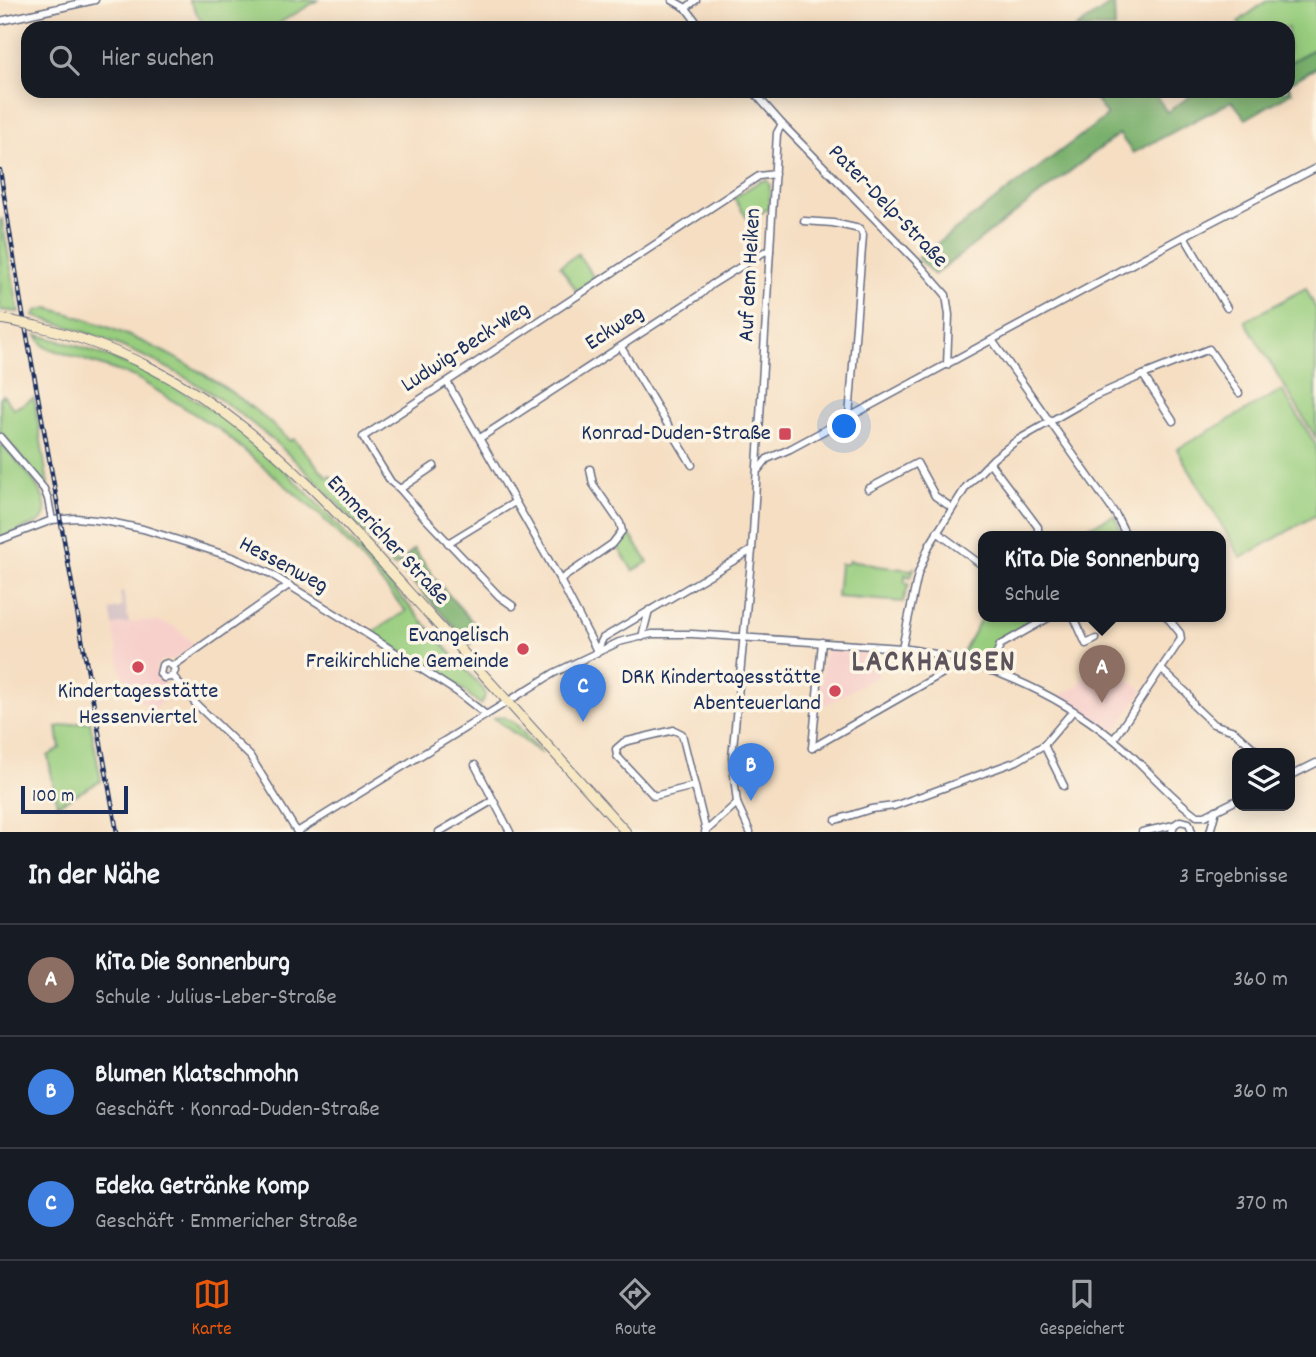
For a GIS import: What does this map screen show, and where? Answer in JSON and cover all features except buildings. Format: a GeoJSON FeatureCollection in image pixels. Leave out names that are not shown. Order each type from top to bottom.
{"type":"FeatureCollection","features":[{"type":"Feature","properties":{"kind":"main road","name":"Emmericher Straße"},"geometry":{"type":"LineString","coordinates":[[0,319],[84,339],[164,374],[223,410],[289,464],[350,527],[626,832]]}},
{"type":"Feature","properties":{"kind":"street"},"geometry":{"type":"LineString","coordinates":[[0,21],[95,0]]}},
{"type":"Feature","properties":{"kind":"street"},"geometry":{"type":"LineString","coordinates":[[672,0],[686,8],[696,21]]}},
{"type":"Feature","properties":{"kind":"street"},"geometry":{"type":"LineString","coordinates":[[686,8],[696,0]]}},
{"type":"Feature","properties":{"kind":"street"},"geometry":{"type":"LineString","coordinates":[[759,98],[782,124]]}},
{"type":"Feature","properties":{"kind":"street","name":"Auf dem Heiken"},"geometry":{"type":"LineString","coordinates":[[757,474],[777,132],[782,124]]}},
{"type":"Feature","properties":{"kind":"street","name":"Pater-Delp-Straße"},"geometry":{"type":"LineString","coordinates":[[782,124],[946,295],[949,315],[947,365]]}},
{"type":"Feature","properties":{"kind":"street"},"geometry":{"type":"LineString","coordinates":[[750,832],[737,803],[732,758],[759,468],[767,459],[1316,168]]}},
{"type":"Feature","properties":{"kind":"street","name":"Ludwig-Beck-Weg"},"geometry":{"type":"LineString","coordinates":[[400,489],[391,482],[363,437],[760,176],[775,174]]}},
{"type":"Feature","properties":{"kind":"street"},"geometry":{"type":"LineString","coordinates":[[804,221],[851,226],[860,229],[863,236],[849,417]]}},
{"type":"Feature","properties":{"kind":"street"},"geometry":{"type":"LineString","coordinates":[[1184,236],[1227,308]]}},
{"type":"Feature","properties":{"kind":"street","name":"Eckweg"},"geometry":{"type":"LineString","coordinates":[[480,438],[711,285],[764,252],[770,251]]}},
{"type":"Feature","properties":{"kind":"street"},"geometry":{"type":"LineString","coordinates":[[992,340],[1116,515],[1124,531]]}},
{"type":"Feature","properties":{"kind":"street"},"geometry":{"type":"LineString","coordinates":[[621,347],[692,465]]}},
{"type":"Feature","properties":{"kind":"street"},"geometry":{"type":"LineString","coordinates":[[902,648],[918,574],[929,546],[965,487],[1016,441],[1093,397],[1209,349],[1238,393]]}},
{"type":"Feature","properties":{"kind":"street"},"geometry":{"type":"LineString","coordinates":[[1143,375],[1173,421]]}},
{"type":"Feature","properties":{"kind":"street"},"geometry":{"type":"LineString","coordinates":[[447,382],[560,580],[597,651]]}},
{"type":"Feature","properties":{"kind":"street"},"geometry":{"type":"LineString","coordinates":[[0,437],[44,489],[52,520]]}},
{"type":"Feature","properties":{"kind":"street"},"geometry":{"type":"LineString","coordinates":[[869,489],[917,463],[935,496],[952,508]]}},
{"type":"Feature","properties":{"kind":"street"},"geometry":{"type":"LineString","coordinates":[[990,463],[1038,527],[1038,531]]}},
{"type":"Feature","properties":{"kind":"street"},"geometry":{"type":"LineString","coordinates":[[434,466],[400,489],[499,596],[513,606]]}},
{"type":"Feature","properties":{"kind":"street"},"geometry":{"type":"LineString","coordinates":[[560,580],[611,544],[622,531],[620,523],[593,484],[590,470]]}},
{"type":"Feature","properties":{"kind":"street"},"geometry":{"type":"LineString","coordinates":[[448,543],[514,502]]}},
{"type":"Feature","properties":{"kind":"street","name":"Hessenweg"},"geometry":{"type":"LineString","coordinates":[[0,540],[52,520],[89,519],[144,529],[232,557],[289,585],[427,672],[485,715]]}},
{"type":"Feature","properties":{"kind":"street"},"geometry":{"type":"LineString","coordinates":[[937,532],[978,562]]}},
{"type":"Feature","properties":{"kind":"street"},"geometry":{"type":"LineString","coordinates":[[597,651],[603,638],[752,550]]}},
{"type":"Feature","properties":{"kind":"street"},"geometry":{"type":"LineString","coordinates":[[173,676],[164,678],[159,672],[164,664],[173,666],[289,585]]}},
{"type":"Feature","properties":{"kind":"street"},"geometry":{"type":"LineString","coordinates":[[642,637],[649,610]]}},
{"type":"Feature","properties":{"kind":"street"},"geometry":{"type":"LineString","coordinates":[[991,671],[1000,645],[1041,622]]}},
{"type":"Feature","properties":{"kind":"street"},"geometry":{"type":"LineString","coordinates":[[1075,622],[1086,644],[1096,639]]}},
{"type":"Feature","properties":{"kind":"street"},"geometry":{"type":"LineString","coordinates":[[1114,739],[1181,639],[1180,633],[1171,622]]}},
{"type":"Feature","properties":{"kind":"street"},"geometry":{"type":"LineString","coordinates":[[173,666],[173,676],[195,703],[250,756],[297,832],[565,666],[597,651],[652,634],[821,642],[937,653],[991,671],[1038,691],[1073,711],[1114,739],[1197,816],[1205,816],[1232,802]]}},
{"type":"Feature","properties":{"kind":"street"},"geometry":{"type":"LineString","coordinates":[[821,642],[812,748],[964,661]]}},
{"type":"Feature","properties":{"kind":"street"},"geometry":{"type":"LineString","coordinates":[[1162,670],[1188,694],[1194,706],[1213,724],[1234,731],[1253,748]]}},
{"type":"Feature","properties":{"kind":"street"},"geometry":{"type":"LineString","coordinates":[[836,820],[872,809],[894,806],[1017,761],[1044,745],[1073,711]]}},
{"type":"Feature","properties":{"kind":"street"},"geometry":{"type":"LineString","coordinates":[[694,786],[654,796],[617,756],[616,749],[624,742],[677,731],[682,734],[705,832],[737,803]]}},
{"type":"Feature","properties":{"kind":"street"},"geometry":{"type":"LineString","coordinates":[[1044,745],[1064,786]]}},
{"type":"Feature","properties":{"kind":"street"},"geometry":{"type":"LineString","coordinates":[[1295,774],[1316,764]]}},
{"type":"Feature","properties":{"kind":"street"},"geometry":{"type":"LineString","coordinates":[[475,765],[510,832]]}},
{"type":"Feature","properties":{"kind":"street"},"geometry":{"type":"LineString","coordinates":[[439,832],[492,801]]}},
{"type":"Feature","properties":{"kind":"street"},"geometry":{"type":"LineString","coordinates":[[1210,832],[1216,810]]}},
{"type":"Feature","properties":{"kind":"street"},"geometry":{"type":"LineString","coordinates":[[1142,832],[1173,828],[1185,821],[1189,823],[1192,832]]}},
{"type":"Feature","properties":{"kind":"shaded area"},"geometry":{"type":"Polygon","coordinates":[[[123,591],[129,623],[113,625],[110,610],[122,607],[120,592],[123,591]]]}},
{"type":"Feature","properties":{"kind":"shaded area","name":"Kindertagesstätte Hessenviertel"},"geometry":{"type":"Polygon","coordinates":[[[141,621],[159,622],[175,627],[195,645],[173,660],[162,660],[156,666],[157,677],[173,690],[153,711],[133,694],[127,684],[121,670],[113,625],[141,621]]]}},
{"type":"Feature","properties":{"kind":"shaded area","name":"DRK Kindertagesstätte Abenteuerland"},"geometry":{"type":"Polygon","coordinates":[[[828,650],[868,653],[879,675],[819,708],[824,653],[828,650]]]}},
{"type":"Feature","properties":{"kind":"shaded area"},"geometry":{"type":"Polygon","coordinates":[[[1105,664],[1143,690],[1119,726],[1114,729],[1058,696],[1077,687],[1091,667],[1105,664]]]}},
{"type":"Feature","properties":{"kind":"green space"},"geometry":{"type":"Polygon","coordinates":[[[189,0],[318,0],[283,21],[202,21],[189,0]]]}},
{"type":"Feature","properties":{"kind":"green space"},"geometry":{"type":"Polygon","coordinates":[[[1268,0],[1316,0],[1316,48],[1295,59],[1295,21],[1239,21],[1268,0]]]}},
{"type":"Feature","properties":{"kind":"green space"},"geometry":{"type":"Polygon","coordinates":[[[1114,2],[1115,21],[1086,21],[1114,2]]]}},
{"type":"Feature","properties":{"kind":"green space"},"geometry":{"type":"Polygon","coordinates":[[[1316,48],[1316,68],[1295,80],[1295,59],[1316,48]]]}},
{"type":"Feature","properties":{"kind":"green space"},"geometry":{"type":"Polygon","coordinates":[[[1095,98],[1158,98],[1167,112],[1188,98],[1282,98],[1246,119],[1232,101],[1133,153],[1119,134],[934,275],[918,258],[1107,116],[1095,98]]]}},
{"type":"Feature","properties":{"kind":"green space"},"geometry":{"type":"Polygon","coordinates":[[[767,180],[770,186],[769,208],[749,221],[734,198],[760,181],[767,180]]]}},
{"type":"Feature","properties":{"kind":"green space"},"geometry":{"type":"Polygon","coordinates":[[[2,219],[19,312],[0,310],[2,219]]]}},
{"type":"Feature","properties":{"kind":"green space"},"geometry":{"type":"Polygon","coordinates":[[[578,254],[596,281],[578,293],[560,266],[578,254]]]}},
{"type":"Feature","properties":{"kind":"green space"},"geometry":{"type":"Polygon","coordinates":[[[1306,288],[1316,309],[1316,438],[1245,321],[1306,288]]]}},
{"type":"Feature","properties":{"kind":"green space"},"geometry":{"type":"Polygon","coordinates":[[[48,308],[114,329],[146,343],[178,359],[237,396],[290,441],[294,439],[327,477],[330,475],[399,564],[394,567],[306,471],[268,436],[224,402],[146,357],[91,334],[34,316],[36,311],[48,308]]]}},
{"type":"Feature","properties":{"kind":"green space"},"geometry":{"type":"Polygon","coordinates":[[[37,335],[111,358],[164,382],[208,408],[259,447],[327,514],[484,690],[485,696],[481,705],[462,689],[371,633],[406,611],[319,514],[220,430],[135,377],[45,347],[37,335]]]}},
{"type":"Feature","properties":{"kind":"green space"},"geometry":{"type":"Polygon","coordinates":[[[1282,390],[1316,445],[1316,515],[1241,558],[1177,449],[1282,390]]]}},
{"type":"Feature","properties":{"kind":"green space"},"geometry":{"type":"Polygon","coordinates":[[[3,395],[14,409],[34,398],[48,484],[45,486],[0,432],[0,398],[3,395]]]}},
{"type":"Feature","properties":{"kind":"green space"},"geometry":{"type":"Polygon","coordinates":[[[3,445],[41,493],[45,514],[40,522],[0,538],[0,447],[3,445]]]}},
{"type":"Feature","properties":{"kind":"green space"},"geometry":{"type":"Polygon","coordinates":[[[1114,515],[1121,531],[1081,531],[1114,515]]]}},
{"type":"Feature","properties":{"kind":"green space"},"geometry":{"type":"Polygon","coordinates":[[[622,536],[631,536],[648,562],[633,571],[616,544],[622,536]]]}},
{"type":"Feature","properties":{"kind":"green space"},"geometry":{"type":"Polygon","coordinates":[[[414,549],[439,584],[484,635],[470,644],[403,572],[404,569],[399,564],[414,549]]]}},
{"type":"Feature","properties":{"kind":"green space"},"geometry":{"type":"Polygon","coordinates":[[[850,560],[877,566],[911,570],[914,568],[911,577],[905,575],[905,583],[909,583],[903,602],[837,597],[840,564],[847,564],[850,560]]]}},
{"type":"Feature","properties":{"kind":"green space"},"geometry":{"type":"Polygon","coordinates":[[[979,622],[1031,622],[999,640],[987,665],[960,654],[979,622]]]}},
{"type":"Feature","properties":{"kind":"green space"},"geometry":{"type":"Polygon","coordinates":[[[504,717],[516,724],[542,754],[494,718],[504,717]]]}},
{"type":"Feature","properties":{"kind":"green space"},"geometry":{"type":"Polygon","coordinates":[[[90,721],[101,781],[57,805],[48,756],[60,748],[57,727],[90,721]]]}},
{"type":"Feature","properties":{"kind":"railway"},"geometry":{"type":"LineString","coordinates":[[0,170],[21,303],[117,832]]}},
{"type":"Feature","properties":{"kind":"place","name":"Konrad-Duden-Straße"},"geometry":{"type":"Point","coordinates":[785,434]}},
{"type":"Feature","properties":{"kind":"place","name":"Evangelisch Freikirchliche Gemeinde"},"geometry":{"type":"Point","coordinates":[523,649]}},
{"type":"Feature","properties":{"kind":"place","name":"Kindertagesstätte Hessenviertel"},"geometry":{"type":"Point","coordinates":[138,667]}},
{"type":"Feature","properties":{"kind":"place","name":"DRK Kindertagesstätte Abenteuerland"},"geometry":{"type":"Point","coordinates":[835,691]}},
{"type":"Feature","properties":{"kind":"place","name":"KiTa Die Sonnenburg"},"geometry":{"type":"Point","coordinates":[1102,703]}},
{"type":"Feature","properties":{"kind":"place","name":"Edeka Getränke Komp"},"geometry":{"type":"Point","coordinates":[583,722]}},
{"type":"Feature","properties":{"kind":"place","name":"Blumen Klatschmohn"},"geometry":{"type":"Point","coordinates":[751,801]}},
{"type":"Feature","properties":{"kind":"district","name":"LACKHAUSEN"},"geometry":{"type":"Point","coordinates":[934,664]}}]}
